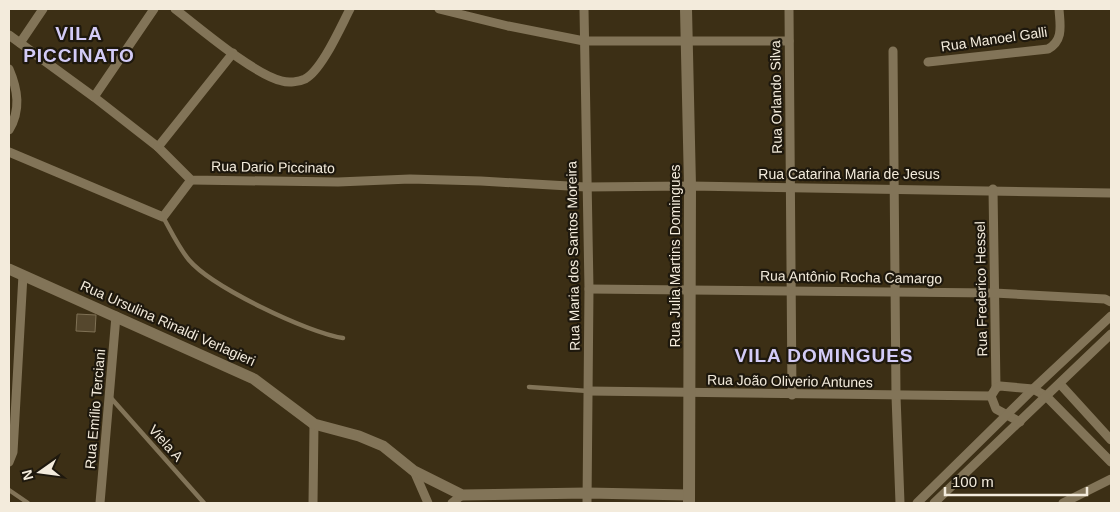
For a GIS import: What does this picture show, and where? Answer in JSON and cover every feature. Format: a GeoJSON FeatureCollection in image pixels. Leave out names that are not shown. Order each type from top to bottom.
{"type":"FeatureCollection","features":[{"type":"Feature","properties":{"kind":"main road","name":"Rua Julia Martins Domingues"},"geometry":{"type":"LineString","coordinates":[[686,9],[690,186],[689,499]]}},
{"type":"Feature","properties":{"kind":"street"},"geometry":{"type":"LineString","coordinates":[[20,43],[43,9]]}},
{"type":"Feature","properties":{"kind":"street"},"geometry":{"type":"LineString","coordinates":[[94,97],[154,9]]}},
{"type":"Feature","properties":{"kind":"street"},"geometry":{"type":"LineString","coordinates":[[175,9],[233,53],[262,72],[283,82],[305,79],[315,70],[350,9]]}},
{"type":"Feature","properties":{"kind":"street"},"geometry":{"type":"LineString","coordinates":[[439,9],[508,26],[584,41],[789,41]]}},
{"type":"Feature","properties":{"kind":"street","name":"Rua Maria dos Santos Moreira"},"geometry":{"type":"LineString","coordinates":[[584,9],[589,289],[587,498]]}},
{"type":"Feature","properties":{"kind":"street","name":"Rua Orlando Silva"},"geometry":{"type":"LineString","coordinates":[[789,9],[792,189],[792,395]]}},
{"type":"Feature","properties":{"kind":"street","name":"Rua Manoel Galli"},"geometry":{"type":"LineString","coordinates":[[928,62],[1048,49],[1056,44],[1060,34],[1059,9]]}},
{"type":"Feature","properties":{"kind":"street"},"geometry":{"type":"LineString","coordinates":[[9,35],[94,97],[158,147],[191,180],[163,217],[9,152]]}},
{"type":"Feature","properties":{"kind":"street"},"geometry":{"type":"LineString","coordinates":[[9,42],[20,43]]}},
{"type":"Feature","properties":{"kind":"street"},"geometry":{"type":"LineString","coordinates":[[893,51],[896,396],[900,503]]}},
{"type":"Feature","properties":{"kind":"street"},"geometry":{"type":"LineString","coordinates":[[158,147],[233,53]]}},
{"type":"Feature","properties":{"kind":"street"},"geometry":{"type":"LineString","coordinates":[[9,68],[16,91],[18,108],[15,120],[9,130]]}},
{"type":"Feature","properties":{"kind":"street","name":"Rua Dario Piccinato"},"geometry":{"type":"LineString","coordinates":[[191,180],[464,180],[586,188]]}},
{"type":"Feature","properties":{"kind":"street","name":"Rua Catarina Maria de Jesus"},"geometry":{"type":"LineString","coordinates":[[586,188],[690,186],[792,189],[993,189],[1111,193]]}},
{"type":"Feature","properties":{"kind":"street","name":"Rua Frederico Hessel"},"geometry":{"type":"LineString","coordinates":[[993,189],[993,392]]}},
{"type":"Feature","properties":{"kind":"street","name":"Rua Ursulina Rinaldi Verlagieri"},"geometry":{"type":"LineString","coordinates":[[9,269],[254,379],[314,424],[359,436],[383,446],[414,471],[462,494],[689,499]]}},
{"type":"Feature","properties":{"kind":"street"},"geometry":{"type":"LineString","coordinates":[[9,462],[13,452],[23,275]]}},
{"type":"Feature","properties":{"kind":"street","name":"Rua Antônio Rocha Camargo"},"geometry":{"type":"LineString","coordinates":[[589,289],[994,293],[1105,299],[1111,302]]}},
{"type":"Feature","properties":{"kind":"street","name":"Rua Emílio Terciani"},"geometry":{"type":"LineString","coordinates":[[100,503],[116,316]]}},
{"type":"Feature","properties":{"kind":"street"},"geometry":{"type":"LineString","coordinates":[[917,503],[1033,389],[1111,316]]}},
{"type":"Feature","properties":{"kind":"street"},"geometry":{"type":"LineString","coordinates":[[934,503],[1111,334]]}},
{"type":"Feature","properties":{"kind":"street"},"geometry":{"type":"LineString","coordinates":[[1060,384],[1111,440]]}},
{"type":"Feature","properties":{"kind":"street","name":"Rua João Oliverio Antunes"},"geometry":{"type":"LineString","coordinates":[[588,391],[896,396],[993,392],[1000,386],[1033,389]]}},
{"type":"Feature","properties":{"kind":"street"},"geometry":{"type":"LineString","coordinates":[[1033,389],[1046,396],[1111,462]]}},
{"type":"Feature","properties":{"kind":"street"},"geometry":{"type":"LineString","coordinates":[[993,392],[996,410],[1020,422]]}},
{"type":"Feature","properties":{"kind":"street"},"geometry":{"type":"LineString","coordinates":[[314,424],[314,503]]}},
{"type":"Feature","properties":{"kind":"street"},"geometry":{"type":"LineString","coordinates":[[414,471],[428,503]]}},
{"type":"Feature","properties":{"kind":"street"},"geometry":{"type":"LineString","coordinates":[[1070,502],[1111,479]]}},
{"type":"Feature","properties":{"kind":"street"},"geometry":{"type":"LineString","coordinates":[[452,503],[462,494]]}},
{"type":"Feature","properties":{"kind":"lane"},"geometry":{"type":"LineString","coordinates":[[163,217],[189,260],[213,279],[236,294],[295,321],[343,338]]}},
{"type":"Feature","properties":{"kind":"lane"},"geometry":{"type":"LineString","coordinates":[[529,388],[588,391]]}},
{"type":"Feature","properties":{"kind":"lane","name":"Viela A"},"geometry":{"type":"LineString","coordinates":[[110,398],[204,503]]}},
{"type":"Feature","properties":{"kind":"lane"},"geometry":{"type":"LineString","coordinates":[[9,490],[28,503]]}},
{"type":"Feature","properties":{"kind":"building"},"geometry":{"type":"Polygon","coordinates":[[[77,314],[96,315],[95,332],[76,331],[77,314]]]}},
{"type":"Feature","properties":{"kind":"district","name":"VILA PICCINATO"},"geometry":{"type":"Point","coordinates":[79,44]}},
{"type":"Feature","properties":{"kind":"district","name":"VILA DOMINGUES"},"geometry":{"type":"Point","coordinates":[824,355]}}]}
